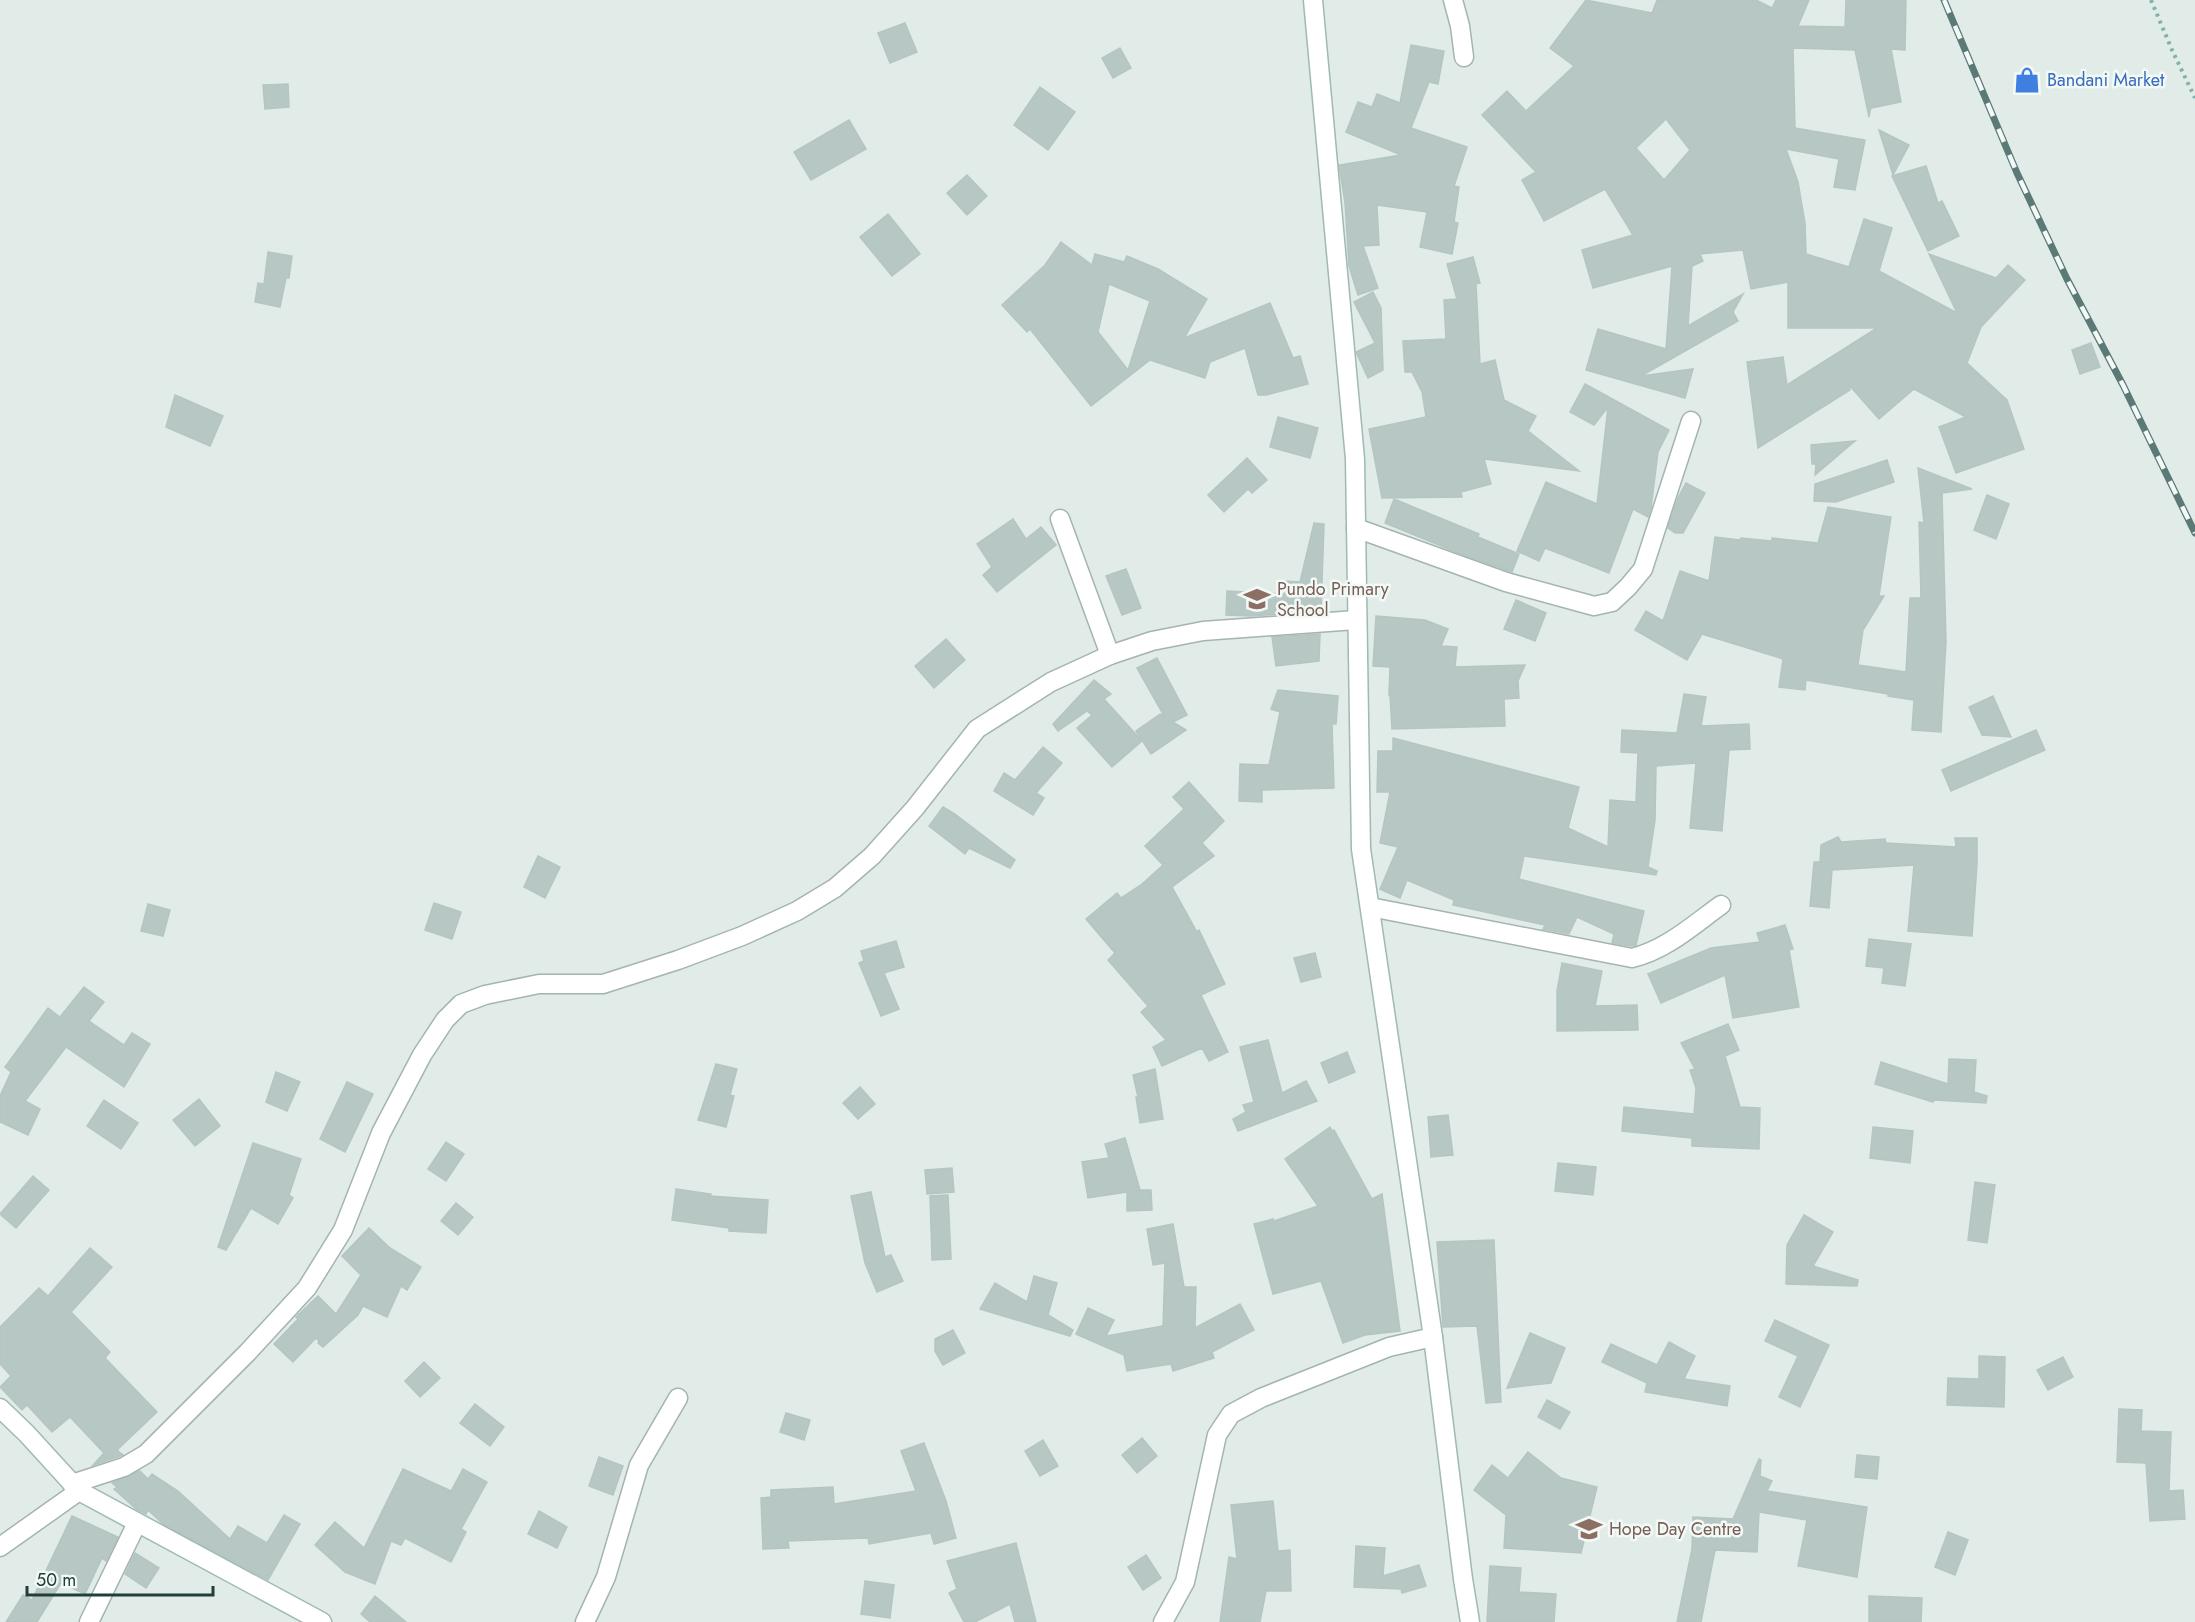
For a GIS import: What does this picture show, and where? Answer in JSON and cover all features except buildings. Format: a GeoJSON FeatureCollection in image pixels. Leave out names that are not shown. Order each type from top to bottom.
{"type":"FeatureCollection","features":[{"type":"Feature","properties":{"kind":"street"},"geometry":{"type":"LineString","coordinates":[[1313,0],[1355,459],[1361,849],[1433,1337],[1470,1622]]}},
{"type":"Feature","properties":{"kind":"street"},"geometry":{"type":"LineString","coordinates":[[1454,0],[1464,57]]}},
{"type":"Feature","properties":{"kind":"street"},"geometry":{"type":"LineString","coordinates":[[1356,528],[1506,582],[1594,606],[1612,602],[1643,569],[1691,421]]}},
{"type":"Feature","properties":{"kind":"street"},"geometry":{"type":"LineString","coordinates":[[1060,519],[1110,655]]}},
{"type":"Feature","properties":{"kind":"street"},"geometry":{"type":"LineString","coordinates":[[0,1547],[76,1487],[124,1467],[146,1454],[248,1352],[307,1288],[344,1230],[381,1133],[422,1055],[445,1020],[461,1004],[484,995],[539,984],[603,984],[689,956],[742,936],[797,911],[835,888],[872,856],[915,808],[977,729],[1051,682],[1110,655],[1152,641],[1203,631],[1356,620]]}},
{"type":"Feature","properties":{"kind":"street"},"geometry":{"type":"LineString","coordinates":[[1370,907],[1632,957],[1649,954],[1670,942],[1721,905]]}},
{"type":"Feature","properties":{"kind":"street"},"geometry":{"type":"LineString","coordinates":[[1163,1622],[1185,1582],[1217,1435],[1231,1414],[1261,1398],[1360,1357],[1389,1347],[1433,1337]]}},
{"type":"Feature","properties":{"kind":"street"},"geometry":{"type":"LineString","coordinates":[[585,1622],[606,1577],[639,1465],[678,1398]]}},
{"type":"Feature","properties":{"kind":"street"},"geometry":{"type":"LineString","coordinates":[[0,1408],[76,1487],[137,1523],[322,1622]]}},
{"type":"Feature","properties":{"kind":"street"},"geometry":{"type":"LineString","coordinates":[[89,1622],[137,1523]]}},
{"type":"Feature","properties":{"kind":"path"},"geometry":{"type":"LineString","coordinates":[[2151,0],[2195,98]]}},
{"type":"Feature","properties":{"kind":"railway"},"geometry":{"type":"LineString","coordinates":[[1944,0],[2017,173],[2067,279],[2123,385],[2195,533]]}},
{"type":"Feature","properties":{"kind":"place","name":"Bandani Market"},"geometry":{"type":"Point","coordinates":[2027,80]}},
{"type":"Feature","properties":{"kind":"place","name":"Pundo Primary School"},"geometry":{"type":"Point","coordinates":[1257,599]}},
{"type":"Feature","properties":{"kind":"place","name":"Hope Day Centre"},"geometry":{"type":"Point","coordinates":[1589,1529]}}]}
